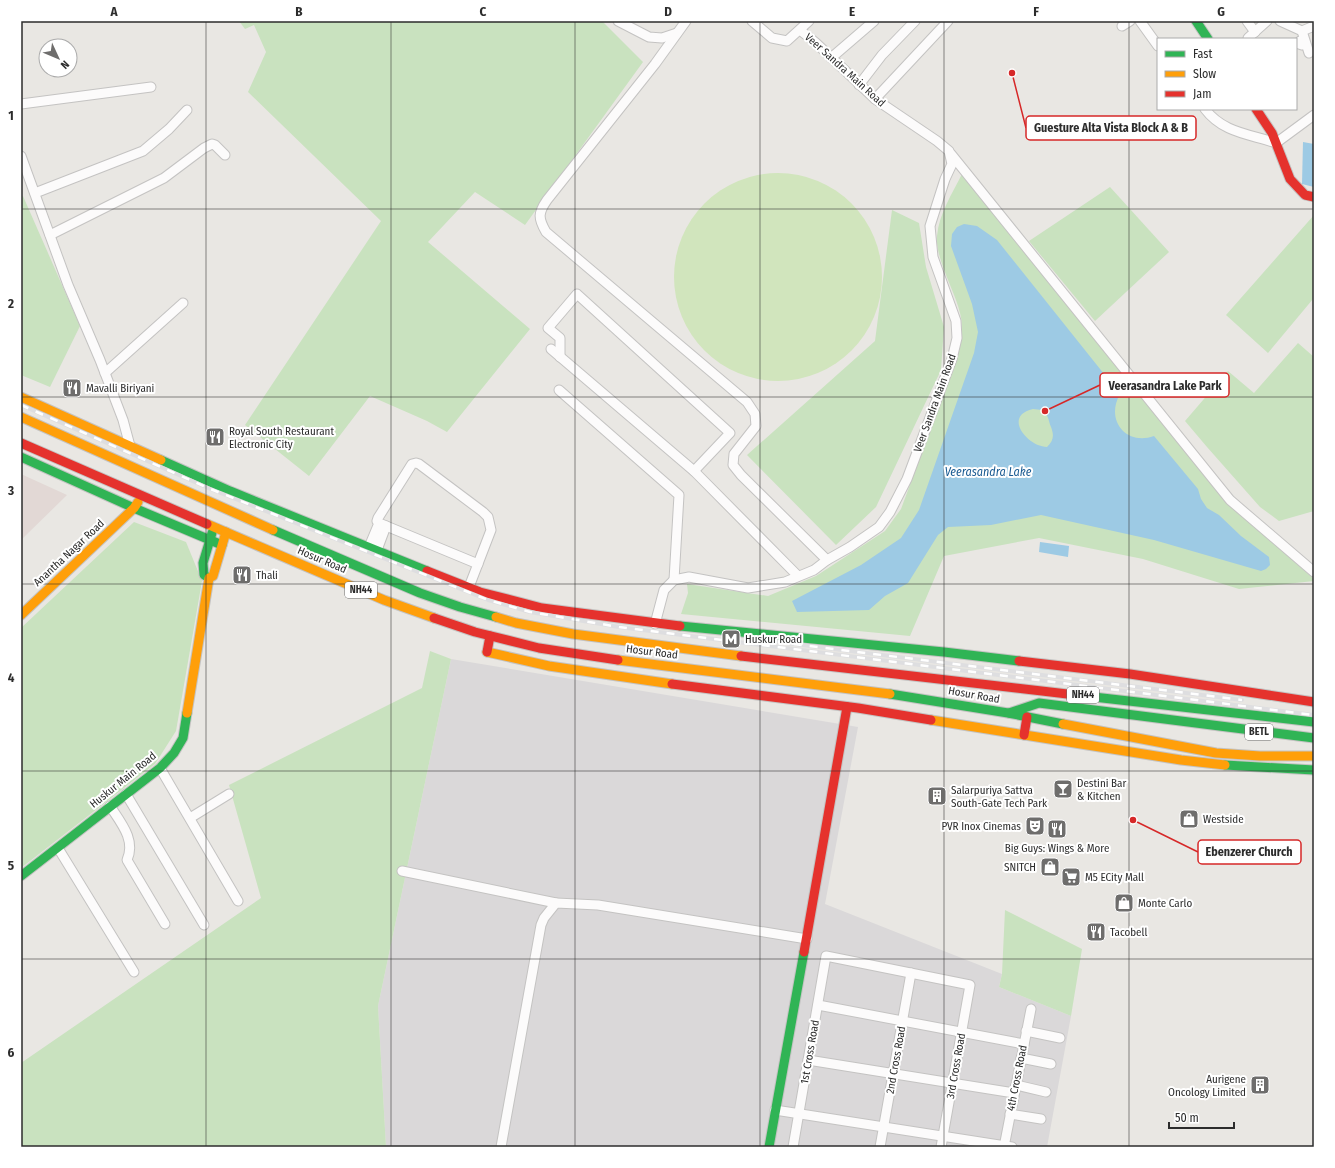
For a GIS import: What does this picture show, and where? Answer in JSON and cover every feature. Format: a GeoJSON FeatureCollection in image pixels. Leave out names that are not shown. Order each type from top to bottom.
{"type":"FeatureCollection","features":[{"type":"Feature","properties":{"kind":"main road"},"geometry":{"type":"LineString","coordinates":[[1196,21],[1207,38]]}},
{"type":"Feature","properties":{"kind":"main road"},"geometry":{"type":"LineString","coordinates":[[1257,110],[1272,133],[1290,179],[1305,195],[1314,198]]}},
{"type":"Feature","properties":{"kind":"main road"},"geometry":{"type":"LineString","coordinates":[[21,397],[230,491],[469,588],[542,608],[655,624],[944,652],[1130,674],[1314,702]]}},
{"type":"Feature","properties":{"kind":"main road","name":"Hosur Road"},"geometry":{"type":"LineString","coordinates":[[21,417],[226,509],[420,593],[467,609],[516,623],[574,634],[737,656],[851,678],[1027,717],[1216,753],[1260,756],[1314,756]]}},
{"type":"Feature","properties":{"kind":"main road","name":"Hosur Road"},"geometry":{"type":"LineString","coordinates":[[21,442],[142,496],[384,600],[474,632],[540,648],[622,660],[851,678],[1314,722]]}},
{"type":"Feature","properties":{"kind":"main road"},"geometry":{"type":"LineString","coordinates":[[32,462],[38,450]]}},
{"type":"Feature","properties":{"kind":"main road"},"geometry":{"type":"LineString","coordinates":[[21,456],[134,508],[222,545]]}},
{"type":"Feature","properties":{"kind":"main road","name":"Anantha Nagar Road"},"geometry":{"type":"LineString","coordinates":[[21,615],[134,508],[142,496]]}},
{"type":"Feature","properties":{"kind":"main road","name":"Huskur Main Road"},"geometry":{"type":"LineString","coordinates":[[209,578],[204,575],[203,563],[214,527]]}},
{"type":"Feature","properties":{"kind":"main road","name":"Huskur Main Road"},"geometry":{"type":"LineString","coordinates":[[21,876],[160,768],[174,753],[183,738],[209,578],[212,576],[226,532]]}},
{"type":"Feature","properties":{"kind":"main road"},"geometry":{"type":"LineString","coordinates":[[490,636],[488,652],[549,666],[847,707],[1203,763],[1314,770]]}},
{"type":"Feature","properties":{"kind":"main road","name":"BETL"},"geometry":{"type":"LineString","coordinates":[[1008,713],[1039,702],[1204,725],[1314,738]]}},
{"type":"Feature","properties":{"kind":"main road"},"geometry":{"type":"LineString","coordinates":[[769,1147],[847,707]]}},
{"type":"Feature","properties":{"kind":"main road"},"geometry":{"type":"LineString","coordinates":[[1024,735],[1027,717]]}},
{"type":"Feature","properties":{"kind":"street"},"geometry":{"type":"LineString","coordinates":[[618,21],[649,37],[662,38],[677,33]]}},
{"type":"Feature","properties":{"kind":"street"},"geometry":{"type":"LineString","coordinates":[[686,21],[658,60],[547,200],[539,215],[541,223],[546,232],[746,402],[755,414],[756,426],[734,454],[733,465],[741,476],[827,560]]}},
{"type":"Feature","properties":{"kind":"street"},"geometry":{"type":"LineString","coordinates":[[752,21],[772,38],[787,41],[809,21]]}},
{"type":"Feature","properties":{"kind":"street"},"geometry":{"type":"LineString","coordinates":[[831,58],[874,21]]}},
{"type":"Feature","properties":{"kind":"street"},"geometry":{"type":"LineString","coordinates":[[859,84],[882,55],[915,21]]}},
{"type":"Feature","properties":{"kind":"street"},"geometry":{"type":"LineString","coordinates":[[875,99],[948,21]]}},
{"type":"Feature","properties":{"kind":"street"},"geometry":{"type":"LineString","coordinates":[[1140,21],[1157,45]]}},
{"type":"Feature","properties":{"kind":"street"},"geometry":{"type":"LineString","coordinates":[[1247,21],[1252,35],[1267,21]]}},
{"type":"Feature","properties":{"kind":"street"},"geometry":{"type":"LineString","coordinates":[[1280,21],[1302,31],[1314,26]]}},
{"type":"Feature","properties":{"kind":"street","name":"Veer Sandra Main Road"},"geometry":{"type":"LineString","coordinates":[[674,580],[689,577],[748,588],[785,582],[814,570],[879,527],[890,512],[907,479],[952,359],[957,338],[956,321],[933,257],[930,226],[945,179],[952,164],[949,151],[937,141],[875,99],[800,30]]}},
{"type":"Feature","properties":{"kind":"street"},"geometry":{"type":"LineString","coordinates":[[1302,31],[1309,53]]}},
{"type":"Feature","properties":{"kind":"street"},"geometry":{"type":"LineString","coordinates":[[21,104],[151,87]]}},
{"type":"Feature","properties":{"kind":"street"},"geometry":{"type":"LineString","coordinates":[[35,193],[143,151],[169,129],[187,110]]}},
{"type":"Feature","properties":{"kind":"street"},"geometry":{"type":"LineString","coordinates":[[1206,110],[1219,123],[1229,129],[1276,143],[1314,114]]}},
{"type":"Feature","properties":{"kind":"street"},"geometry":{"type":"LineString","coordinates":[[50,235],[164,178],[204,148],[212,144],[216,145],[225,155]]}},
{"type":"Feature","properties":{"kind":"street"},"geometry":{"type":"LineString","coordinates":[[949,151],[1230,500],[1314,572]]}},
{"type":"Feature","properties":{"kind":"street"},"geometry":{"type":"LineString","coordinates":[[21,156],[68,285],[105,374],[130,446]]}},
{"type":"Feature","properties":{"kind":"street"},"geometry":{"type":"LineString","coordinates":[[560,357],[560,338],[548,328],[577,294],[730,433],[694,471]]}},
{"type":"Feature","properties":{"kind":"street"},"geometry":{"type":"LineString","coordinates":[[105,374],[183,303]]}},
{"type":"Feature","properties":{"kind":"street"},"geometry":{"type":"LineString","coordinates":[[550,349],[694,471],[798,576]]}},
{"type":"Feature","properties":{"kind":"street"},"geometry":{"type":"LineString","coordinates":[[559,390],[679,495],[674,580],[664,590],[655,624]]}},
{"type":"Feature","properties":{"kind":"street"},"geometry":{"type":"LineString","coordinates":[[469,588],[491,530],[488,517],[419,464],[412,464],[377,521],[478,564]]}},
{"type":"Feature","properties":{"kind":"street"},"geometry":{"type":"LineString","coordinates":[[373,549],[383,524]]}},
{"type":"Feature","properties":{"kind":"street"},"geometry":{"type":"LineString","coordinates":[[160,768],[238,901]]}},
{"type":"Feature","properties":{"kind":"street"},"geometry":{"type":"LineString","coordinates":[[126,794],[204,925]]}},
{"type":"Feature","properties":{"kind":"street"},"geometry":{"type":"LineString","coordinates":[[190,818],[229,794]]}},
{"type":"Feature","properties":{"kind":"street"},"geometry":{"type":"LineString","coordinates":[[110,806],[130,840],[130,852],[127,860],[165,924]]}},
{"type":"Feature","properties":{"kind":"street"},"geometry":{"type":"LineString","coordinates":[[58,848],[134,972]]}},
{"type":"Feature","properties":{"kind":"street"},"geometry":{"type":"LineString","coordinates":[[402,871],[556,903],[598,905],[807,939]]}},
{"type":"Feature","properties":{"kind":"street"},"geometry":{"type":"LineString","coordinates":[[500,1147],[541,925],[544,918],[556,903]]}},
{"type":"Feature","properties":{"kind":"street","name":"1st Cross Road"},"geometry":{"type":"LineString","coordinates":[[793,1147],[826,956],[911,973]]}},
{"type":"Feature","properties":{"kind":"street","name":"3rd Cross Road"},"geometry":{"type":"LineString","coordinates":[[911,973],[970,985],[941,1147]]}},
{"type":"Feature","properties":{"kind":"street","name":"2nd Cross Road"},"geometry":{"type":"LineString","coordinates":[[880,1147],[911,973]]}},
{"type":"Feature","properties":{"kind":"street"},"geometry":{"type":"LineString","coordinates":[[818,1005],[1024,1044]]}},
{"type":"Feature","properties":{"kind":"street","name":"4th Cross Road"},"geometry":{"type":"LineString","coordinates":[[1006,1147],[1010,1114],[1030,1009]]}},
{"type":"Feature","properties":{"kind":"street"},"geometry":{"type":"LineString","coordinates":[[1026,1031],[1060,1038]]}},
{"type":"Feature","properties":{"kind":"street"},"geometry":{"type":"LineString","coordinates":[[1021,1058],[1051,1064]]}},
{"type":"Feature","properties":{"kind":"street"},"geometry":{"type":"LineString","coordinates":[[808,1060],[953,1083],[1046,1092]]}},
{"type":"Feature","properties":{"kind":"street"},"geometry":{"type":"LineString","coordinates":[[776,1110],[1006,1147]]}},
{"type":"Feature","properties":{"kind":"street"},"geometry":{"type":"LineString","coordinates":[[1010,1114],[1041,1120]]}},
{"type":"Feature","properties":{"kind":"shaded area"},"geometry":{"type":"Polygon","coordinates":[[[21,474],[67,495],[21,540],[21,474]]]}},
{"type":"Feature","properties":{"kind":"shaded area"},"geometry":{"type":"Polygon","coordinates":[[[451,659],[858,727],[825,904],[1002,974],[999,987],[1071,1016],[1047,1147],[386,1147],[378,1006],[451,659]]]}},
{"type":"Feature","properties":{"kind":"green space"},"geometry":{"type":"Polygon","coordinates":[[[239,21],[602,21],[643,62],[525,225],[475,192],[428,242],[530,329],[447,432],[427,421],[370,396],[309,476],[245,425],[381,221],[248,92],[266,52],[254,25],[245,29],[239,21]]]}},
{"type":"Feature","properties":{"kind":"green space"},"geometry":{"type":"Polygon","coordinates":[[[778,173],[798,175],[827,185],[844,197],[858,211],[870,228],[874,237],[880,257],[882,277],[880,297],[870,326],[858,343],[844,357],[827,369],[818,373],[798,379],[778,381],[758,379],[729,369],[712,357],[698,343],[686,326],[682,317],[676,297],[674,277],[676,257],[686,228],[698,211],[712,197],[729,185],[738,181],[758,175],[778,173]]]}},
{"type":"Feature","properties":{"kind":"green space","name":"Veerasandra Lake"},"geometry":{"type":"Polygon","coordinates":[[[962,174],[1254,526],[1314,579],[1314,581],[1239,589],[1143,559],[1039,538],[944,556],[910,636],[681,614],[688,593],[687,584],[768,596],[816,576],[885,531],[901,509],[957,358],[961,341],[962,324],[960,313],[939,254],[937,236],[943,212],[962,174]]]}},
{"type":"Feature","properties":{"kind":"green space"},"geometry":{"type":"Polygon","coordinates":[[[1110,187],[1169,252],[1095,321],[1029,241],[1110,187]]]}},
{"type":"Feature","properties":{"kind":"green space"},"geometry":{"type":"Polygon","coordinates":[[[23,196],[80,326],[50,387],[21,375],[21,197],[23,196]]]}},
{"type":"Feature","properties":{"kind":"green space"},"geometry":{"type":"Polygon","coordinates":[[[892,210],[919,223],[926,267],[944,327],[941,370],[876,507],[836,545],[747,455],[875,341],[892,210]]]}},
{"type":"Feature","properties":{"kind":"green space"},"geometry":{"type":"Polygon","coordinates":[[[1314,215],[1314,299],[1268,353],[1226,315],[1314,215]]]}},
{"type":"Feature","properties":{"kind":"green space"},"geometry":{"type":"Polygon","coordinates":[[[1298,343],[1314,357],[1314,511],[1279,521],[1260,507],[1185,421],[1228,371],[1254,393],[1298,343]]]}},
{"type":"Feature","properties":{"kind":"green space"},"geometry":{"type":"Polygon","coordinates":[[[134,522],[186,542],[202,581],[176,731],[155,764],[21,868],[21,628],[134,522]]]}},
{"type":"Feature","properties":{"kind":"green space"},"geometry":{"type":"Polygon","coordinates":[[[430,651],[451,659],[378,1006],[386,1147],[21,1147],[21,1063],[261,898],[229,785],[422,688],[430,651]]]}},
{"type":"Feature","properties":{"kind":"green space"},"geometry":{"type":"Polygon","coordinates":[[[1005,910],[1082,949],[1071,1016],[999,987],[1002,974],[1005,910]]]}},
{"type":"Feature","properties":{"kind":"water"},"geometry":{"type":"Polygon","coordinates":[[[1303,142],[1314,144],[1314,187],[1302,184],[1303,142]]]}},
{"type":"Feature","properties":{"kind":"water","name":"Veerasandra Lake"},"geometry":{"type":"Polygon","coordinates":[[[964,224],[977,226],[997,240],[1120,394],[1116,404],[1115,413],[1121,428],[1127,434],[1135,437],[1144,438],[1154,436],[1198,489],[1201,499],[1207,508],[1219,515],[1241,536],[1269,557],[1270,565],[1266,569],[1261,571],[1154,540],[1041,515],[991,525],[948,527],[938,535],[908,583],[885,596],[869,610],[797,612],[792,601],[861,565],[901,538],[919,510],[974,353],[978,332],[972,304],[951,246],[952,234],[957,227],[964,224]],[[1033,409],[1024,413],[1019,418],[1019,424],[1021,431],[1032,442],[1040,446],[1047,447],[1052,440],[1053,433],[1047,416],[1042,410],[1033,409]]]}},
{"type":"Feature","properties":{"kind":"water"},"geometry":{"type":"Polygon","coordinates":[[[1040,542],[1069,546],[1068,557],[1039,552],[1040,542]]]}},
{"type":"Feature","properties":{"kind":"railway"},"geometry":{"type":"LineString","coordinates":[[21,405],[208,488],[488,600],[530,612],[619,627],[1314,715]]}},
{"type":"Feature","properties":{"kind":"railway"},"geometry":{"type":"LineString","coordinates":[[762,640],[1242,700]]}},
{"type":"Feature","properties":{"kind":"traffic: fast"},"geometry":{"type":"LineString","coordinates":[[1196,21],[1207,38]]}},
{"type":"Feature","properties":{"kind":"traffic: fast"},"geometry":{"type":"LineString","coordinates":[[21,457],[134,508],[222,545]]}},
{"type":"Feature","properties":{"kind":"traffic: fast"},"geometry":{"type":"LineString","coordinates":[[161,460],[230,491],[427,571]]}},
{"type":"Feature","properties":{"kind":"traffic: fast"},"geometry":{"type":"LineString","coordinates":[[273,530],[420,593],[460,607],[496,617]]}},
{"type":"Feature","properties":{"kind":"traffic: fast"},"geometry":{"type":"LineString","coordinates":[[209,578],[204,575],[203,563],[212,533]]}},
{"type":"Feature","properties":{"kind":"traffic: fast"},"geometry":{"type":"LineString","coordinates":[[680,626],[944,652],[1019,661]]}},
{"type":"Feature","properties":{"kind":"traffic: fast"},"geometry":{"type":"LineString","coordinates":[[890,694],[1008,713],[1063,724]]}},
{"type":"Feature","properties":{"kind":"traffic: fast"},"geometry":{"type":"LineString","coordinates":[[1076,695],[1314,722]]}},
{"type":"Feature","properties":{"kind":"traffic: fast"},"geometry":{"type":"LineString","coordinates":[[1009,713],[1039,703],[1314,738]]}},
{"type":"Feature","properties":{"kind":"traffic: fast"},"geometry":{"type":"LineString","coordinates":[[21,876],[160,768],[174,753],[183,738],[187,713]]}},
{"type":"Feature","properties":{"kind":"traffic: fast"},"geometry":{"type":"LineString","coordinates":[[1225,765],[1314,770]]}},
{"type":"Feature","properties":{"kind":"traffic: fast"},"geometry":{"type":"LineString","coordinates":[[769,1147],[804,952]]}},
{"type":"Feature","properties":{"kind":"traffic: slow"},"geometry":{"type":"LineString","coordinates":[[21,397],[161,460]]}},
{"type":"Feature","properties":{"kind":"traffic: slow"},"geometry":{"type":"LineString","coordinates":[[21,417],[273,530]]}},
{"type":"Feature","properties":{"kind":"traffic: slow"},"geometry":{"type":"LineString","coordinates":[[21,615],[134,508],[138,502]]}},
{"type":"Feature","properties":{"kind":"traffic: slow"},"geometry":{"type":"LineString","coordinates":[[207,524],[384,600],[434,618]]}},
{"type":"Feature","properties":{"kind":"traffic: slow"},"geometry":{"type":"LineString","coordinates":[[187,713],[209,578],[213,576],[226,532]]}},
{"type":"Feature","properties":{"kind":"traffic: slow"},"geometry":{"type":"LineString","coordinates":[[496,617],[516,623],[573,634],[741,656]]}},
{"type":"Feature","properties":{"kind":"traffic: slow"},"geometry":{"type":"LineString","coordinates":[[487,652],[549,666],[672,684]]}},
{"type":"Feature","properties":{"kind":"traffic: slow"},"geometry":{"type":"LineString","coordinates":[[618,660],[890,694]]}},
{"type":"Feature","properties":{"kind":"traffic: slow"},"geometry":{"type":"LineString","coordinates":[[931,720],[1181,760],[1225,765]]}},
{"type":"Feature","properties":{"kind":"traffic: slow"},"geometry":{"type":"LineString","coordinates":[[1063,724],[1216,753],[1260,756],[1314,756]]}},
{"type":"Feature","properties":{"kind":"traffic: jam"},"geometry":{"type":"LineString","coordinates":[[1257,110],[1272,133],[1290,179],[1305,195],[1314,197]]}},
{"type":"Feature","properties":{"kind":"traffic: jam"},"geometry":{"type":"LineString","coordinates":[[21,443],[207,524]]}},
{"type":"Feature","properties":{"kind":"traffic: jam"},"geometry":{"type":"LineString","coordinates":[[427,571],[480,592],[542,608],[680,626]]}},
{"type":"Feature","properties":{"kind":"traffic: jam"},"geometry":{"type":"LineString","coordinates":[[434,618],[475,632],[539,648],[618,660]]}},
{"type":"Feature","properties":{"kind":"traffic: jam"},"geometry":{"type":"LineString","coordinates":[[487,652],[490,636]]}},
{"type":"Feature","properties":{"kind":"traffic: jam"},"geometry":{"type":"LineString","coordinates":[[741,656],[1076,695]]}},
{"type":"Feature","properties":{"kind":"traffic: jam"},"geometry":{"type":"LineString","coordinates":[[1019,661],[1130,674],[1314,702]]}},
{"type":"Feature","properties":{"kind":"traffic: jam"},"geometry":{"type":"LineString","coordinates":[[672,684],[858,708],[931,720]]}},
{"type":"Feature","properties":{"kind":"traffic: jam"},"geometry":{"type":"LineString","coordinates":[[804,952],[847,707]]}},
{"type":"Feature","properties":{"kind":"traffic: jam"},"geometry":{"type":"LineString","coordinates":[[1024,735],[1027,717]]}},
{"type":"Feature","properties":{"kind":"place","name":"Guesture Alta Vista Block A & B"},"geometry":{"type":"Point","coordinates":[1012,73]}},
{"type":"Feature","properties":{"kind":"place","name":"Mavalli Biriyani"},"geometry":{"type":"Point","coordinates":[72,388]}},
{"type":"Feature","properties":{"kind":"place","name":"Veerasandra Lake Park"},"geometry":{"type":"Point","coordinates":[1045,411]}},
{"type":"Feature","properties":{"kind":"place","name":"Royal South Restaurant Electronic City"},"geometry":{"type":"Point","coordinates":[215,437]}},
{"type":"Feature","properties":{"kind":"place","name":"Thali"},"geometry":{"type":"Point","coordinates":[242,575]}},
{"type":"Feature","properties":{"kind":"place","name":"Huskur Road"},"geometry":{"type":"Point","coordinates":[731,639]}},
{"type":"Feature","properties":{"kind":"place","name":"Destini Bar & Kitchen"},"geometry":{"type":"Point","coordinates":[1063,789]}},
{"type":"Feature","properties":{"kind":"place","name":"Salarpuriya Sattva South-Gate Tech Park"},"geometry":{"type":"Point","coordinates":[937,796]}},
{"type":"Feature","properties":{"kind":"place","name":"Westside"},"geometry":{"type":"Point","coordinates":[1189,819]}},
{"type":"Feature","properties":{"kind":"place","name":"Ebenzerer Church"},"geometry":{"type":"Point","coordinates":[1133,820]}},
{"type":"Feature","properties":{"kind":"place","name":"PVR Inox Cinemas"},"geometry":{"type":"Point","coordinates":[1035,826]}},
{"type":"Feature","properties":{"kind":"place","name":"Big Guys: Wings & More"},"geometry":{"type":"Point","coordinates":[1057,829]}},
{"type":"Feature","properties":{"kind":"place","name":"SNITCH"},"geometry":{"type":"Point","coordinates":[1050,867]}},
{"type":"Feature","properties":{"kind":"place","name":"M5 ECity Mall"},"geometry":{"type":"Point","coordinates":[1071,877]}},
{"type":"Feature","properties":{"kind":"place","name":"Monte Carlo"},"geometry":{"type":"Point","coordinates":[1124,903]}},
{"type":"Feature","properties":{"kind":"place","name":"Tacobell"},"geometry":{"type":"Point","coordinates":[1096,932]}},
{"type":"Feature","properties":{"kind":"place","name":"Aurigene Oncology Limited"},"geometry":{"type":"Point","coordinates":[1260,1085]}}]}
